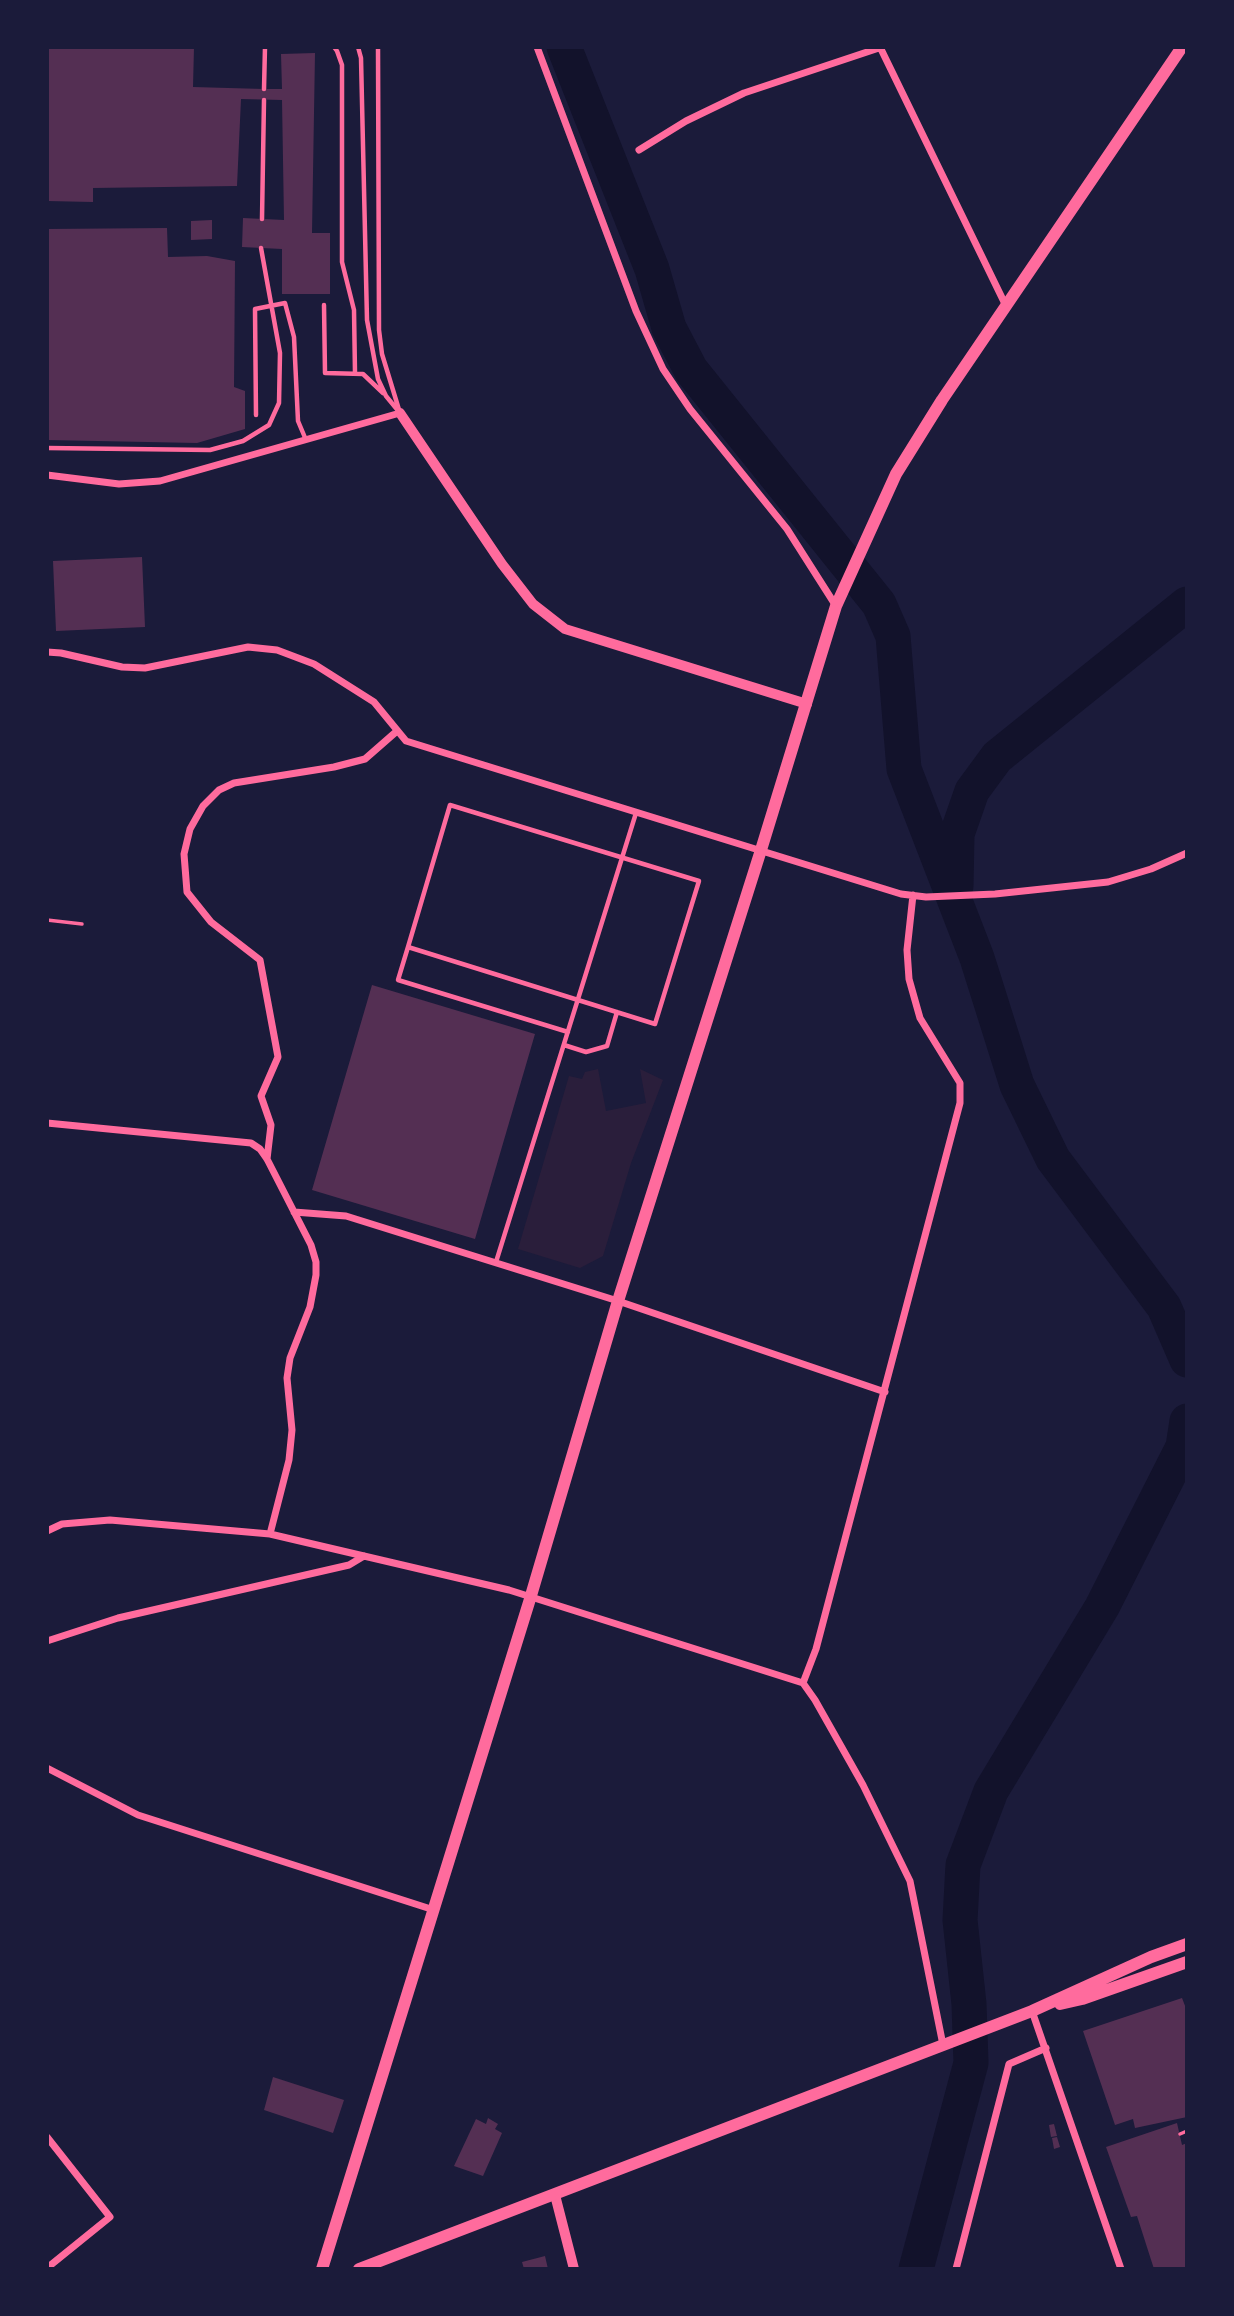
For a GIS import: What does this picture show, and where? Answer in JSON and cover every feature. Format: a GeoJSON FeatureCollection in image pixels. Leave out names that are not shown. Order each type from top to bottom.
{"type":"FeatureCollection","features":[{"type":"Feature","properties":{"kind":"main road"},"geometry":{"type":"LineString","coordinates":[[322,2269],[530,1598],[618,1301],[839,600],[896,474],[942,400],[1182,47]]}},
{"type":"Feature","properties":{"kind":"main road"},"geometry":{"type":"LineString","coordinates":[[359,2269],[1032,2011],[1151,1957],[1187,1944]]}},
{"type":"Feature","properties":{"kind":"main road"},"geometry":{"type":"LineString","coordinates":[[1032,2011],[1082,1999],[1187,1962]]}},
{"type":"Feature","properties":{"kind":"street"},"geometry":{"type":"LineString","coordinates":[[537,47],[636,311],[663,369],[690,409],[787,529],[839,600]]}},
{"type":"Feature","properties":{"kind":"street"},"geometry":{"type":"LineString","coordinates":[[639,150],[686,121],[744,93],[881,47],[1006,306]]}},
{"type":"Feature","properties":{"kind":"street"},"geometry":{"type":"LineString","coordinates":[[47,475],[120,484],[160,481],[400,413],[502,564],[533,604],[565,629],[807,704]]}},
{"type":"Feature","properties":{"kind":"street"},"geometry":{"type":"LineString","coordinates":[[47,652],[122,667],[145,668],[248,647],[277,650],[314,664],[374,702],[406,741],[901,894],[926,897],[995,894],[1108,882],[1151,869],[1187,853]]}},
{"type":"Feature","properties":{"kind":"street"},"geometry":{"type":"LineString","coordinates":[[267,1159],[271,1125],[261,1096],[278,1057],[260,960],[211,922],[187,892],[184,854],[190,829],[203,806],[219,790],[234,783],[334,767],[365,759],[397,732]]}},
{"type":"Feature","properties":{"kind":"street"},"geometry":{"type":"LineString","coordinates":[[803,1684],[816,1650],[960,1103],[960,1083],[920,1018],[909,979],[907,950],[913,895]]}},
{"type":"Feature","properties":{"kind":"street"},"geometry":{"type":"LineString","coordinates":[[47,1123],[251,1143],[260,1149],[267,1159],[311,1245],[316,1262],[310,1307],[290,1358],[287,1378],[292,1430],[289,1460],[270,1534]]}},
{"type":"Feature","properties":{"kind":"street"},"geometry":{"type":"LineString","coordinates":[[294,1212],[346,1216],[618,1301],[884,1392]]}},
{"type":"Feature","properties":{"kind":"street"},"geometry":{"type":"LineString","coordinates":[[47,1531],[62,1524],[110,1520],[270,1534],[509,1590],[803,1684],[815,1700],[863,1785],[910,1881],[943,2045]]}},
{"type":"Feature","properties":{"kind":"street"},"geometry":{"type":"LineString","coordinates":[[47,1641],[118,1618],[349,1564],[364,1556]]}},
{"type":"Feature","properties":{"kind":"street"},"geometry":{"type":"LineString","coordinates":[[47,1768],[138,1815],[434,1910]]}},
{"type":"Feature","properties":{"kind":"street"},"geometry":{"type":"LineString","coordinates":[[1032,2011],[1121,2269]]}},
{"type":"Feature","properties":{"kind":"street"},"geometry":{"type":"LineString","coordinates":[[956,2269],[1009,2064],[1046,2048]]}},
{"type":"Feature","properties":{"kind":"street"},"geometry":{"type":"LineString","coordinates":[[47,2137],[110,2217],[47,2267]]}},
{"type":"Feature","properties":{"kind":"street"},"geometry":{"type":"LineString","coordinates":[[555,2195],[574,2269]]}},
{"type":"Feature","properties":{"kind":"lane"},"geometry":{"type":"LineString","coordinates":[[264,89],[265,47]]}},
{"type":"Feature","properties":{"kind":"lane"},"geometry":{"type":"LineString","coordinates":[[334,47],[342,65],[342,262],[354,310],[355,373]]}},
{"type":"Feature","properties":{"kind":"lane"},"geometry":{"type":"LineString","coordinates":[[358,47],[361,58],[367,320],[373,359],[386,396]]}},
{"type":"Feature","properties":{"kind":"lane"},"geometry":{"type":"LineString","coordinates":[[378,47],[379,330],[382,354],[400,413]]}},
{"type":"Feature","properties":{"kind":"lane"},"geometry":{"type":"LineString","coordinates":[[262,219],[264,100]]}},
{"type":"Feature","properties":{"kind":"lane"},"geometry":{"type":"LineString","coordinates":[[47,448],[210,450],[226,447],[260,432],[269,425],[279,403],[280,354],[261,248]]}},
{"type":"Feature","properties":{"kind":"lane"},"geometry":{"type":"LineString","coordinates":[[256,415],[255,309],[285,303],[294,337],[298,421],[306,440]]}},
{"type":"Feature","properties":{"kind":"lane"},"geometry":{"type":"LineString","coordinates":[[324,305],[325,373],[363,373],[400,413]]}},
{"type":"Feature","properties":{"kind":"lane"},"geometry":{"type":"LineString","coordinates":[[408,947],[655,1024],[699,881],[450,805],[398,979],[568,1032]]}},
{"type":"Feature","properties":{"kind":"lane"},"geometry":{"type":"LineString","coordinates":[[496,1263],[636,812]]}},
{"type":"Feature","properties":{"kind":"lane"},"geometry":{"type":"LineString","coordinates":[[564,1045],[586,1052],[607,1046],[617,1012]]}},
{"type":"Feature","properties":{"kind":"path"},"geometry":{"type":"LineString","coordinates":[[47,920],[82,923]]}},
{"type":"Feature","properties":{"kind":"path"},"geometry":{"type":"LineString","coordinates":[[1180,2134],[1187,2131]]}},
{"type":"Feature","properties":{"kind":"shaded area"},"geometry":{"type":"Polygon","coordinates":[[[598,1069],[606,1111],[646,1103],[640,1069],[663,1080],[631,1163],[603,1256],[580,1268],[518,1249],[569,1076],[582,1079],[585,1072],[598,1069]]]}},
{"type":"Feature","properties":{"kind":"building"},"geometry":{"type":"Polygon","coordinates":[[[47,47],[194,47],[193,87],[264,89],[282,89],[281,54],[315,53],[312,233],[330,233],[330,294],[282,294],[282,249],[242,247],[243,218],[284,220],[282,100],[241,99],[237,186],[93,188],[93,202],[47,201],[47,47]]]}},
{"type":"Feature","properties":{"kind":"building"},"geometry":{"type":"Polygon","coordinates":[[[212,220],[212,239],[191,240],[191,221],[212,220]]]}},
{"type":"Feature","properties":{"kind":"building"},"geometry":{"type":"Polygon","coordinates":[[[167,228],[168,257],[207,256],[235,261],[234,387],[245,391],[245,429],[197,443],[47,440],[47,229],[167,228]]]}},
{"type":"Feature","properties":{"kind":"building"},"geometry":{"type":"Polygon","coordinates":[[[142,557],[145,627],[56,631],[53,561],[142,557]]]}},
{"type":"Feature","properties":{"kind":"building"},"geometry":{"type":"Polygon","coordinates":[[[372,985],[535,1034],[475,1239],[312,1190],[372,985]]]}},
{"type":"Feature","properties":{"kind":"building"},"geometry":{"type":"Polygon","coordinates":[[[1182,1998],[1187,2011],[1187,2117],[1135,2128],[1133,2119],[1115,2125],[1083,2031],[1182,1998]]]}},
{"type":"Feature","properties":{"kind":"building"},"geometry":{"type":"Polygon","coordinates":[[[273,2077],[344,2100],[333,2133],[264,2110],[273,2077]]]}},
{"type":"Feature","properties":{"kind":"building"},"geometry":{"type":"Polygon","coordinates":[[[488,2118],[498,2124],[495,2129],[502,2133],[483,2176],[454,2166],[476,2119],[486,2124],[488,2118]]]}},
{"type":"Feature","properties":{"kind":"building"},"geometry":{"type":"Polygon","coordinates":[[[1177,2123],[1182,2145],[1187,2143],[1187,2269],[1154,2269],[1137,2216],[1131,2217],[1106,2147],[1177,2123]]]}},
{"type":"Feature","properties":{"kind":"building"},"geometry":{"type":"Polygon","coordinates":[[[1054,2124],[1057,2136],[1051,2137],[1049,2125],[1054,2124]]]}},
{"type":"Feature","properties":{"kind":"building"},"geometry":{"type":"Polygon","coordinates":[[[1057,2137],[1060,2147],[1054,2149],[1052,2138],[1057,2137]]]}},
{"type":"Feature","properties":{"kind":"building"},"geometry":{"type":"Polygon","coordinates":[[[545,2256],[548,2269],[524,2269],[522,2262],[545,2256]]]}},
{"type":"Feature","properties":{"kind":"waterway"},"geometry":{"type":"LineString","coordinates":[[564,47],[652,269],[669,328],[691,370],[879,604],[893,636],[904,769],[977,958],[1017,1085],[1053,1159],[1164,1307],[1187,1360]]}},
{"type":"Feature","properties":{"kind":"waterway"},"geometry":{"type":"LineString","coordinates":[[956,886],[957,834],[972,791],[997,757],[1187,604]]}},
{"type":"Feature","properties":{"kind":"waterway"},"geometry":{"type":"LineString","coordinates":[[916,2269],[971,2063],[969,2004],[960,1920],[963,1865],[991,1791],[1102,1607],[1183,1447],[1187,1421]]}}]}
